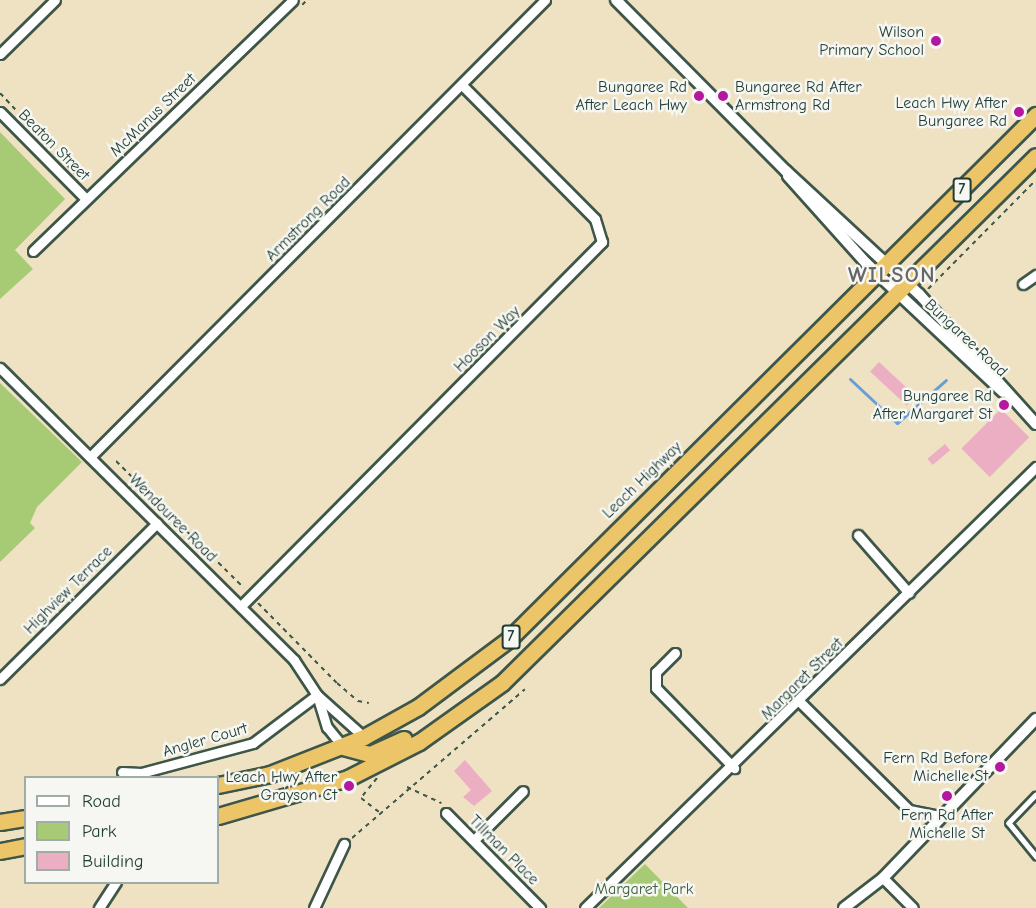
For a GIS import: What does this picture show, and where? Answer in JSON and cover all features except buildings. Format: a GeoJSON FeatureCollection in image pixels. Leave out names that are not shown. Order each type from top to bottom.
{"type":"FeatureCollection","features":[{"type":"Feature","properties":{"kind":"highway","name":"Leach Highway"},"geometry":{"type":"LineString","coordinates":[[219,785],[270,774],[364,738],[427,701],[508,640],[1036,115]]}},
{"type":"Feature","properties":{"kind":"highway","name":"7"},"geometry":{"type":"LineString","coordinates":[[219,816],[348,778],[418,742],[525,663],[904,291],[1036,156]]}},
{"type":"Feature","properties":{"kind":"highway"},"geometry":{"type":"LineString","coordinates":[[343,747],[370,753],[463,710]]}},
{"type":"Feature","properties":{"kind":"highway"},"geometry":{"type":"LineString","coordinates":[[0,822],[24,818]]}},
{"type":"Feature","properties":{"kind":"highway"},"geometry":{"type":"LineString","coordinates":[[0,851],[24,846]]}},
{"type":"Feature","properties":{"kind":"street"},"geometry":{"type":"LineString","coordinates":[[0,54],[55,0]]}},
{"type":"Feature","properties":{"kind":"street","name":"McManus Street"},"geometry":{"type":"LineString","coordinates":[[33,251],[293,0]]}},
{"type":"Feature","properties":{"kind":"street","name":"Armstrong Road"},"geometry":{"type":"LineString","coordinates":[[90,457],[545,0]]}},
{"type":"Feature","properties":{"kind":"street","name":"Bungaree Road"},"geometry":{"type":"LineString","coordinates":[[616,0],[1036,424]]}},
{"type":"Feature","properties":{"kind":"street","name":"Hooson Way"},"geometry":{"type":"LineString","coordinates":[[241,606],[602,242],[595,219],[462,85]]}},
{"type":"Feature","properties":{"kind":"street","name":"Beaton Street"},"geometry":{"type":"LineString","coordinates":[[0,112],[86,199]]}},
{"type":"Feature","properties":{"kind":"street"},"geometry":{"type":"LineString","coordinates":[[1023,284],[1036,275]]}},
{"type":"Feature","properties":{"kind":"street","name":"Wendouree Road"},"geometry":{"type":"LineString","coordinates":[[0,368],[241,606],[294,660],[317,695],[364,738]]}},
{"type":"Feature","properties":{"kind":"street","name":"Margaret Street"},"geometry":{"type":"LineString","coordinates":[[585,908],[734,768],[1036,467]]}},
{"type":"Feature","properties":{"kind":"street","name":"Highview Terrace"},"geometry":{"type":"LineString","coordinates":[[0,679],[157,523]]}},
{"type":"Feature","properties":{"kind":"street"},"geometry":{"type":"LineString","coordinates":[[858,535],[909,593]]}},
{"type":"Feature","properties":{"kind":"street"},"geometry":{"type":"LineString","coordinates":[[675,653],[656,672],[656,688],[734,768]]}},
{"type":"Feature","properties":{"kind":"street","name":"Wendouree Road"},"geometry":{"type":"LineString","coordinates":[[317,695],[327,728],[343,747]]}},
{"type":"Feature","properties":{"kind":"street","name":"Angler Court"},"geometry":{"type":"LineString","coordinates":[[122,772],[141,773],[253,743],[317,695]]}},
{"type":"Feature","properties":{"kind":"street"},"geometry":{"type":"LineString","coordinates":[[800,702],[920,816],[939,816]]}},
{"type":"Feature","properties":{"kind":"street"},"geometry":{"type":"LineString","coordinates":[[844,908],[883,878],[939,816],[1036,719]]}},
{"type":"Feature","properties":{"kind":"street"},"geometry":{"type":"LineString","coordinates":[[474,840],[523,791]]}},
{"type":"Feature","properties":{"kind":"street","name":"Tillman Place"},"geometry":{"type":"LineString","coordinates":[[446,813],[540,908]]}},
{"type":"Feature","properties":{"kind":"street"},"geometry":{"type":"LineString","coordinates":[[314,908],[344,844]]}},
{"type":"Feature","properties":{"kind":"street"},"geometry":{"type":"LineString","coordinates":[[883,878],[913,908]]}},
{"type":"Feature","properties":{"kind":"street"},"geometry":{"type":"LineString","coordinates":[[99,908],[115,884]]}},
{"type":"Feature","properties":{"kind":"lane"},"geometry":{"type":"LineString","coordinates":[[1036,795],[1009,823],[1036,856]]}},
{"type":"Feature","properties":{"kind":"path"},"geometry":{"type":"LineString","coordinates":[[0,93],[79,173],[70,183]]}},
{"type":"Feature","properties":{"kind":"path"},"geometry":{"type":"LineString","coordinates":[[927,290],[1036,180]]}},
{"type":"Feature","properties":{"kind":"path"},"geometry":{"type":"LineString","coordinates":[[116,461],[337,683],[358,701],[369,703]]}},
{"type":"Feature","properties":{"kind":"path"},"geometry":{"type":"LineString","coordinates":[[344,844],[407,787],[525,689]]}},
{"type":"Feature","properties":{"kind":"path"},"geometry":{"type":"LineString","coordinates":[[368,778],[378,774],[361,798],[379,812]]}},
{"type":"Feature","properties":{"kind":"path"},"geometry":{"type":"LineString","coordinates":[[407,787],[442,802],[446,813]]}},
{"type":"Feature","properties":{"kind":"green space"},"geometry":{"type":"Polygon","coordinates":[[[0,132],[65,199],[15,250],[33,269],[0,299],[0,132]]]}},
{"type":"Feature","properties":{"kind":"green space"},"geometry":{"type":"Polygon","coordinates":[[[0,383],[82,462],[37,507],[30,523],[35,528],[0,562],[0,383]]]}},
{"type":"Feature","properties":{"kind":"green space","name":"Margaret Park"},"geometry":{"type":"Polygon","coordinates":[[[645,864],[688,908],[599,908],[645,864]]]}},
{"type":"Feature","properties":{"kind":"waterway"},"geometry":{"type":"LineString","coordinates":[[850,379],[897,423],[946,380]]}},
{"type":"Feature","properties":{"kind":"place","name":"Wilson Primary School"},"geometry":{"type":"Point","coordinates":[936,41]}},
{"type":"Feature","properties":{"kind":"place","name":"Bungaree Rd After Leach Hwy"},"geometry":{"type":"Point","coordinates":[699,96]}},
{"type":"Feature","properties":{"kind":"place","name":"Bungaree Rd After Armstrong Rd"},"geometry":{"type":"Point","coordinates":[723,96]}},
{"type":"Feature","properties":{"kind":"place","name":"Leach Hwy After Bungaree Rd"},"geometry":{"type":"Point","coordinates":[1019,112]}},
{"type":"Feature","properties":{"kind":"place","name":"Bungaree Rd After Margaret St"},"geometry":{"type":"Point","coordinates":[1004,405]}},
{"type":"Feature","properties":{"kind":"place","name":"Fern Rd Before Michelle St"},"geometry":{"type":"Point","coordinates":[1000,767]}},
{"type":"Feature","properties":{"kind":"place","name":"Leach Hwy After Grayson Ct"},"geometry":{"type":"Point","coordinates":[349,786]}},
{"type":"Feature","properties":{"kind":"place","name":"Fern Rd After Michelle St"},"geometry":{"type":"Point","coordinates":[947,796]}},
{"type":"Feature","properties":{"kind":"district","name":"WILSON"},"geometry":{"type":"Point","coordinates":[892,276]}}]}
